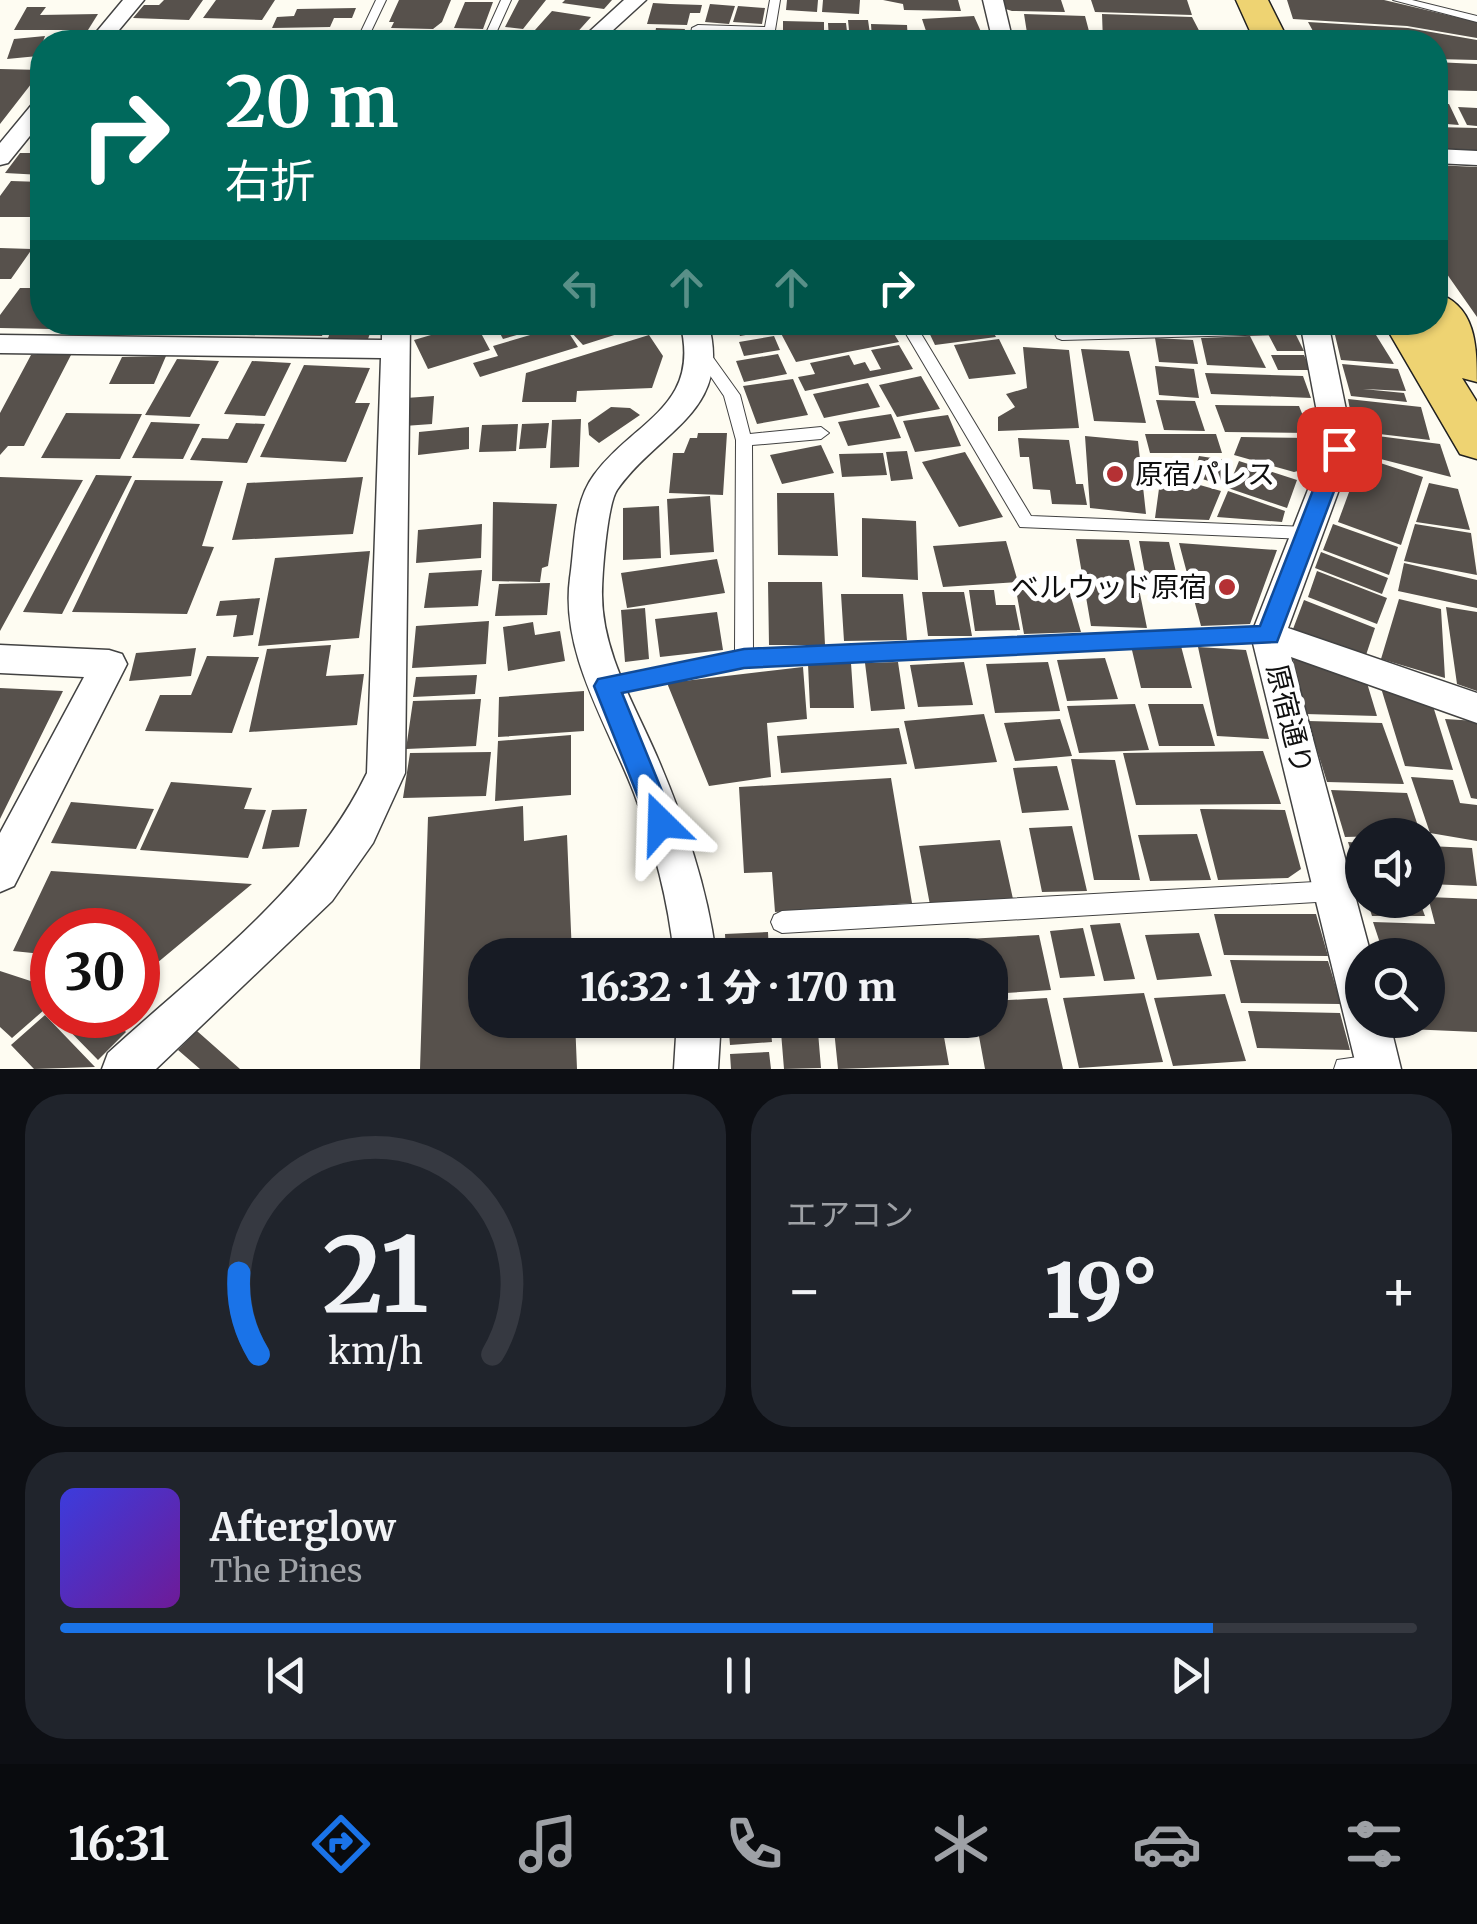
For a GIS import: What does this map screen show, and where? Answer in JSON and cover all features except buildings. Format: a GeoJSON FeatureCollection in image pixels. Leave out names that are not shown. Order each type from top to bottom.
{"type":"FeatureCollection","features":[{"type":"Feature","properties":{"kind":"main road"},"geometry":{"type":"LineString","coordinates":[[1223,0],[1237,30]]}},
{"type":"Feature","properties":{"kind":"main road"},"geometry":{"type":"LineString","coordinates":[[1252,0],[1266,30]]}},
{"type":"Feature","properties":{"kind":"main road"},"geometry":{"type":"LineString","coordinates":[[1448,326],[1477,367]]}},
{"type":"Feature","properties":{"kind":"main road"},"geometry":{"type":"LineString","coordinates":[[1413,335],[1477,442]]}},
{"type":"Feature","properties":{"kind":"street"},"geometry":{"type":"LineString","coordinates":[[108,30],[134,0]]}},
{"type":"Feature","properties":{"kind":"street"},"geometry":{"type":"LineString","coordinates":[[602,30],[636,0]]}},
{"type":"Feature","properties":{"kind":"street"},"geometry":{"type":"LineString","coordinates":[[993,0],[1000,30]]}},
{"type":"Feature","properties":{"kind":"street"},"geometry":{"type":"LineString","coordinates":[[4,148],[30,121]]}},
{"type":"Feature","properties":{"kind":"street"},"geometry":{"type":"LineString","coordinates":[[4,148],[30,145]]}},
{"type":"Feature","properties":{"kind":"street"},"geometry":{"type":"LineString","coordinates":[[1448,157],[1477,158]]}},
{"type":"Feature","properties":{"kind":"street"},"geometry":{"type":"LineString","coordinates":[[0,344],[180,335]]}},
{"type":"Feature","properties":{"kind":"street"},"geometry":{"type":"LineString","coordinates":[[124,1069],[318,888],[359,831],[386,773],[395,336],[337,335]]}},
{"type":"Feature","properties":{"kind":"street","name":"原宿通り"},"geometry":{"type":"LineString","coordinates":[[1317,335],[1339,449],[1268,635],[1345,938]]}},
{"type":"Feature","properties":{"kind":"street"},"geometry":{"type":"LineString","coordinates":[[694,938],[675,858],[607,686],[584,615],[597,498],[605,483],[692,394],[698,337]]}},
{"type":"Feature","properties":{"kind":"street"},"geometry":{"type":"LineString","coordinates":[[1268,635],[1477,708]]}},
{"type":"Feature","properties":{"kind":"street"},"geometry":{"type":"LineString","coordinates":[[0,659],[109,664],[0,873]]}},
{"type":"Feature","properties":{"kind":"street"},"geometry":{"type":"LineString","coordinates":[[696,1069],[698,1038]]}},
{"type":"Feature","properties":{"kind":"street"},"geometry":{"type":"LineString","coordinates":[[1367,1038],[1368,1068]]}},
{"type":"Feature","properties":{"kind":"lane"},"geometry":{"type":"LineString","coordinates":[[367,30],[381,0]]}},
{"type":"Feature","properties":{"kind":"lane"},"geometry":{"type":"LineString","coordinates":[[492,30],[506,0]]}},
{"type":"Feature","properties":{"kind":"lane"},"geometry":{"type":"LineString","coordinates":[[770,30],[775,0]]}},
{"type":"Feature","properties":{"kind":"lane"},"geometry":{"type":"LineString","coordinates":[[1398,0],[1477,19]]}},
{"type":"Feature","properties":{"kind":"lane"},"geometry":{"type":"LineString","coordinates":[[914,335],[1026,522],[1306,533]]}},
{"type":"Feature","properties":{"kind":"lane"},"geometry":{"type":"LineString","coordinates":[[698,337],[732,395],[744,440],[744,658]]}},
{"type":"Feature","properties":{"kind":"lane"},"geometry":{"type":"LineString","coordinates":[[744,440],[821,433]]}},
{"type":"Feature","properties":{"kind":"lane"},"geometry":{"type":"LineString","coordinates":[[607,686],[744,658],[1268,635]]}},
{"type":"Feature","properties":{"kind":"lane"},"geometry":{"type":"LineString","coordinates":[[782,922],[1333,890]]}},
{"type":"Feature","properties":{"kind":"place","name":"原宿パレス"},"geometry":{"type":"Point","coordinates":[1115,474]}},
{"type":"Feature","properties":{"kind":"place","name":"ベルウッド原宿"},"geometry":{"type":"Point","coordinates":[1227,587]}},
{"type":"Feature","properties":{"kind":"route"},"geometry":{"type":"LineString","coordinates":[[661,823],[607,686],[744,658],[1268,635],[1339,449]]}}]}
